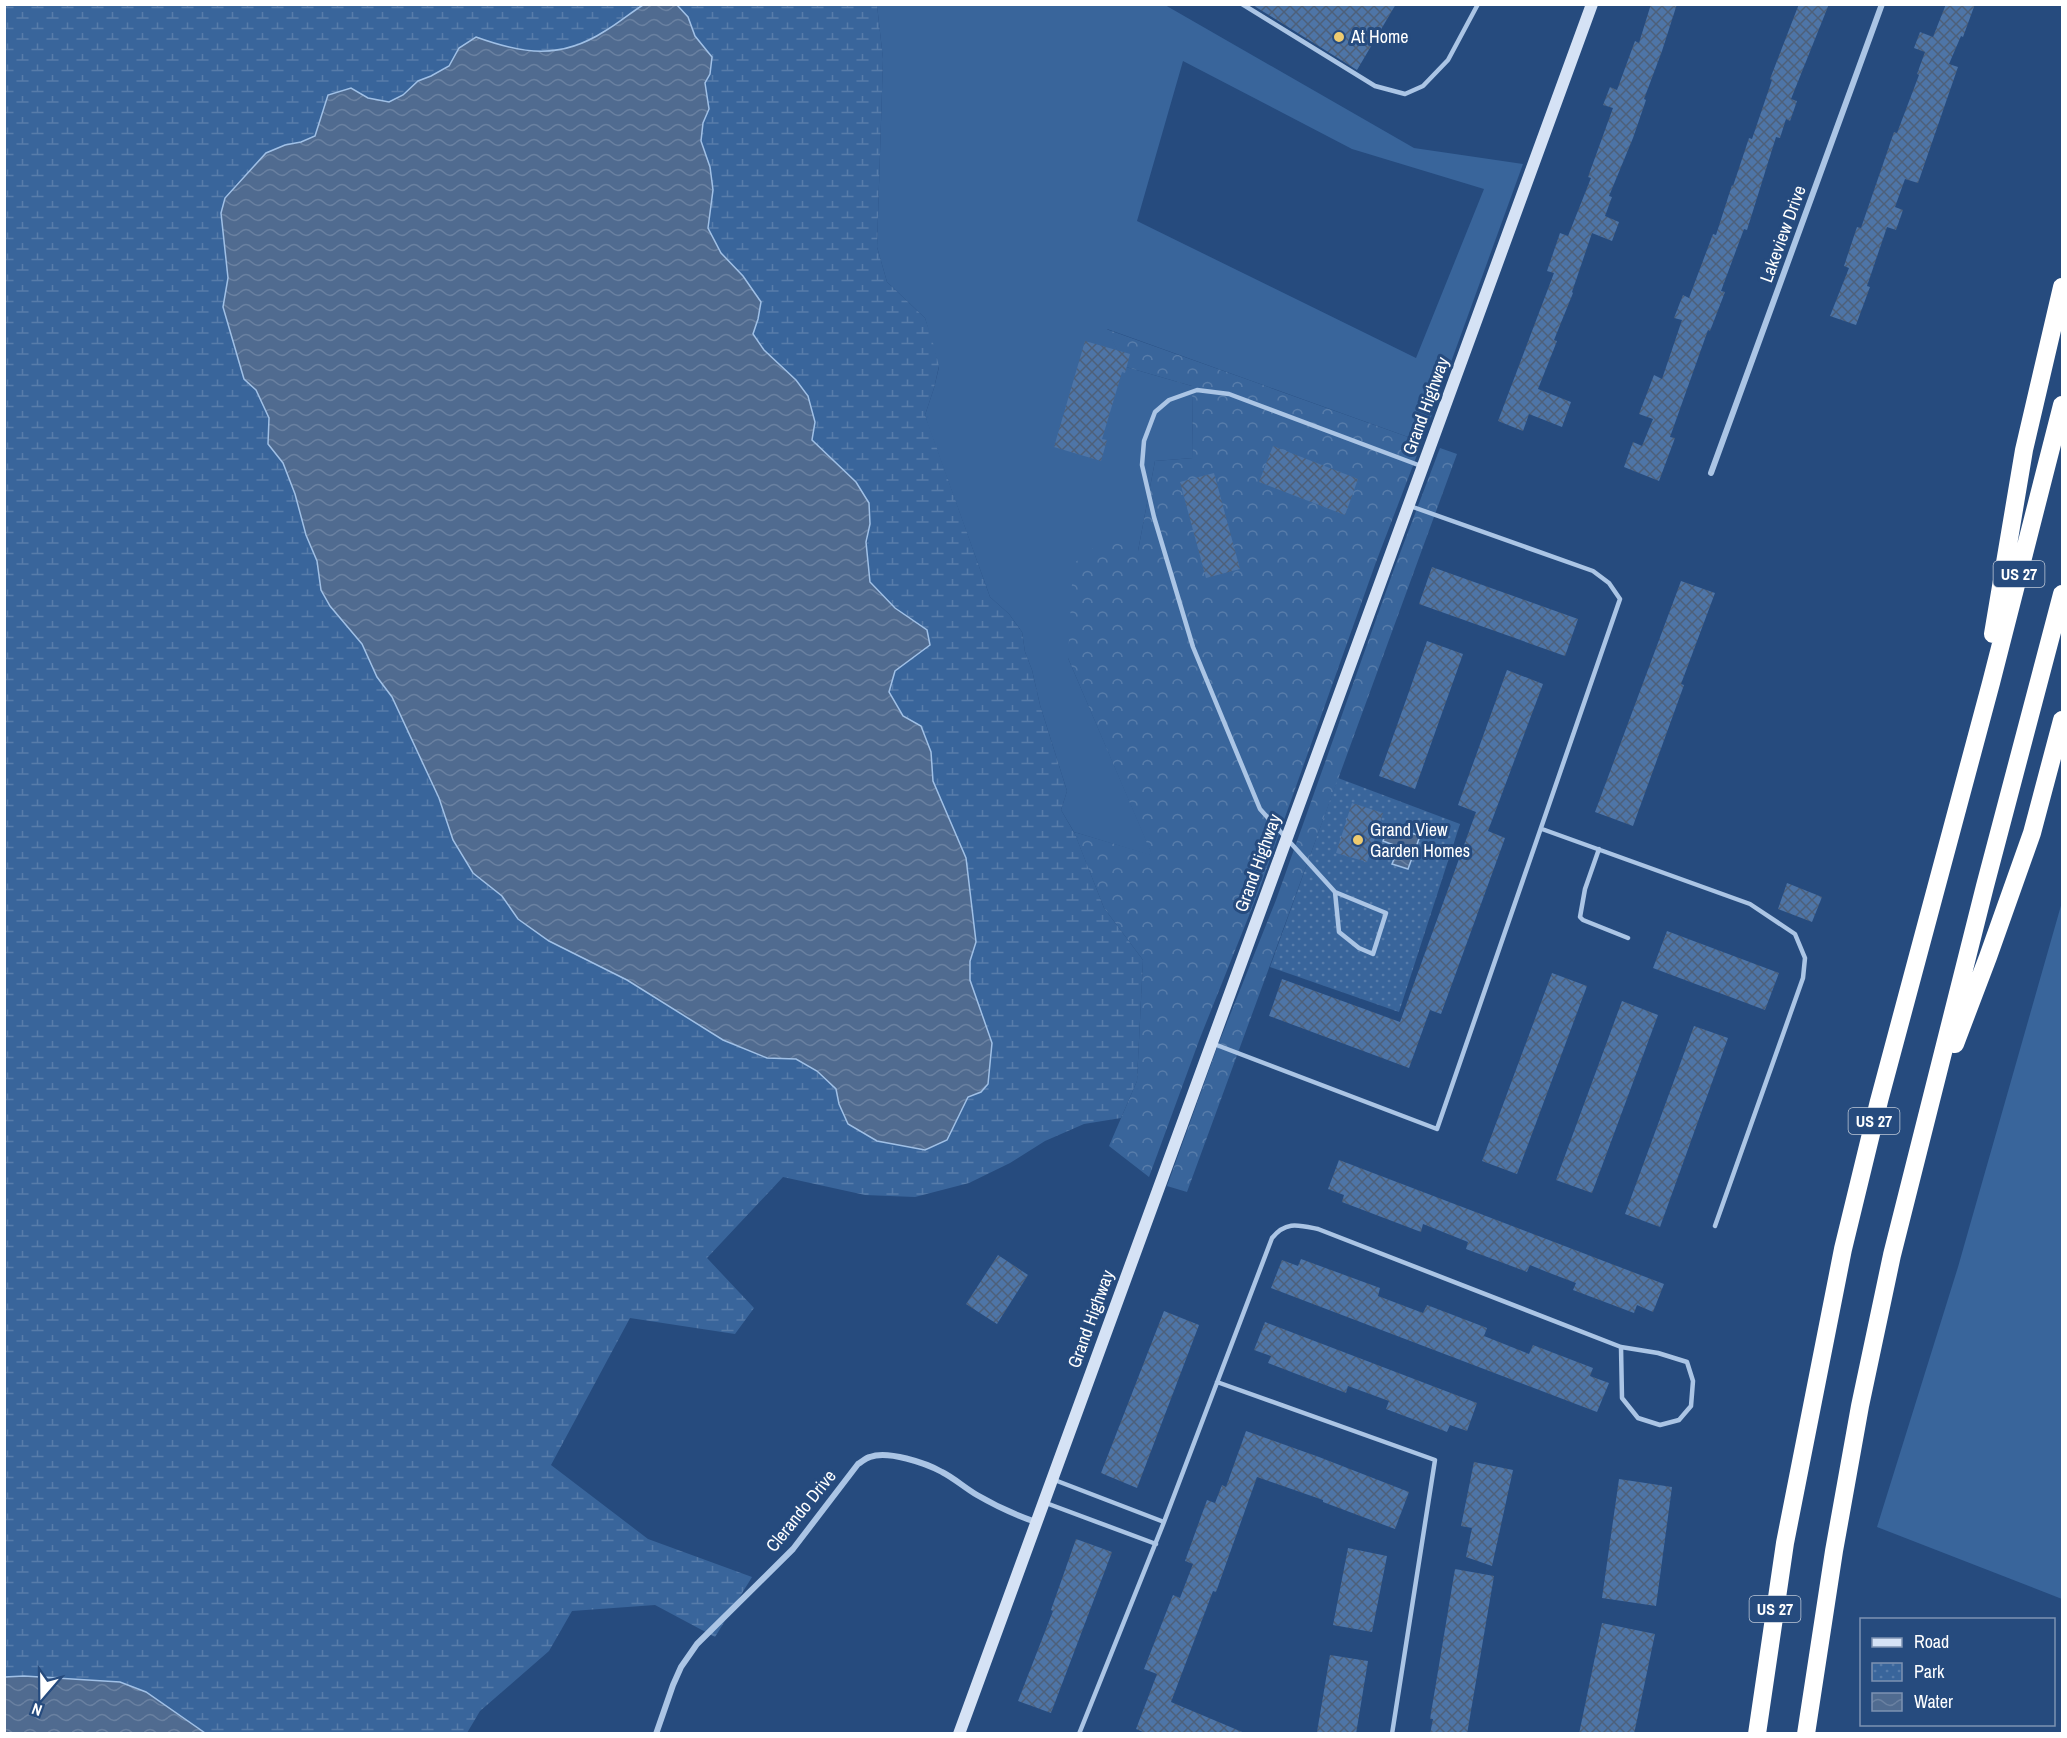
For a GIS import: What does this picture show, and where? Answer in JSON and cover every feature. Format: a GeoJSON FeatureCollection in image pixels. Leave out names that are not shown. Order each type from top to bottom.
{"type":"FeatureCollection","features":[{"type":"Feature","properties":{"kind":"highway"},"geometry":{"type":"LineString","coordinates":[[1975,742],[2024,450],[2062,287]]}},
{"type":"Feature","properties":{"kind":"highway","name":"US 27"},"geometry":{"type":"LineString","coordinates":[[1759,1728],[1785,1543],[1843,1248],[1879,1101],[2062,405]]}},
{"type":"Feature","properties":{"kind":"highway","name":"US 27"},"geometry":{"type":"LineString","coordinates":[[1806,1734],[1832,1563],[1860,1406],[1892,1255],[1982,896],[2062,594]]}},
{"type":"Feature","properties":{"kind":"highway"},"geometry":{"type":"LineString","coordinates":[[1927,1116],[1988,957],[2032,833],[2062,720]]}},
{"type":"Feature","properties":{"kind":"street","name":"Grand Highway"},"geometry":{"type":"LineString","coordinates":[[959,1734],[1592,4]]}},
{"type":"Feature","properties":{"kind":"street","name":"Lakeview Drive"},"geometry":{"type":"LineString","coordinates":[[1711,473],[1882,4]]}},
{"type":"Feature","properties":{"kind":"street","name":"Clerando Drive"},"geometry":{"type":"LineString","coordinates":[[656,1734],[681,1667],[697,1644],[793,1549],[858,1464],[868,1457],[876,1455],[922,1463],[942,1472],[977,1495],[1014,1514],[1036,1522]]}},
{"type":"Feature","properties":{"kind":"lane"},"geometry":{"type":"LineString","coordinates":[[1242,4],[1376,86],[1405,94],[1423,86],[1448,60],[1478,4]]}},
{"type":"Feature","properties":{"kind":"lane"},"geometry":{"type":"LineString","coordinates":[[1335,892],[1339,932],[1359,948],[1373,954],[1386,914],[1335,892],[1260,809],[1193,647],[1154,516],[1142,465],[1144,441],[1155,412],[1169,400],[1197,390],[1229,394],[1423,467]]}},
{"type":"Feature","properties":{"kind":"lane"},"geometry":{"type":"LineString","coordinates":[[1212,1043],[1437,1129],[1620,599],[1609,583],[1593,571],[1409,505]]}},
{"type":"Feature","properties":{"kind":"lane"},"geometry":{"type":"LineString","coordinates":[[1542,829],[1750,904],[1795,934],[1805,958],[1803,978],[1715,1226]]}},
{"type":"Feature","properties":{"kind":"lane"},"geometry":{"type":"LineString","coordinates":[[1599,849],[1585,889],[1580,917],[1628,938]]}},
{"type":"Feature","properties":{"kind":"lane"},"geometry":{"type":"LineString","coordinates":[[1079,1734],[1156,1544],[1272,1238],[1279,1230],[1294,1224],[1318,1229],[1621,1347],[1658,1353],[1687,1362],[1693,1381],[1691,1406],[1679,1420],[1660,1425],[1638,1419],[1622,1398],[1621,1347]]}},
{"type":"Feature","properties":{"kind":"lane"},"geometry":{"type":"LineString","coordinates":[[1216,1382],[1435,1460],[1392,1734]]}},
{"type":"Feature","properties":{"kind":"lane"},"geometry":{"type":"LineString","coordinates":[[1052,1479],[1164,1522]]}},
{"type":"Feature","properties":{"kind":"lane"},"geometry":{"type":"LineString","coordinates":[[1044,1502],[1156,1544]]}},
{"type":"Feature","properties":{"kind":"green space"},"geometry":{"type":"Polygon","coordinates":[[[5,5],[643,5],[588,40],[557,50],[526,50],[476,37],[459,48],[449,66],[418,81],[403,95],[389,102],[368,98],[351,88],[321,121],[315,136],[266,153],[253,170],[236,184],[221,213],[228,278],[223,307],[244,379],[256,390],[269,418],[268,444],[283,463],[295,494],[306,535],[317,561],[321,590],[330,606],[362,644],[377,677],[392,697],[439,798],[453,840],[473,873],[502,896],[518,919],[549,941],[627,980],[723,1040],[767,1058],[796,1059],[817,1071],[836,1089],[839,1104],[849,1124],[877,1141],[958,1116],[968,1097],[981,1092],[969,961],[976,942],[966,858],[933,781],[931,752],[921,726],[903,716],[889,692],[895,671],[910,660],[927,630],[895,607],[873,586],[868,574],[867,560],[870,524],[833,461],[812,440],[815,422],[796,380],[764,350],[753,334],[761,302],[743,276],[721,253],[708,228],[710,167],[701,141],[703,123],[709,109],[705,83],[710,74],[712,57],[695,36],[688,17],[677,5],[877,5],[883,59],[877,247],[887,282],[925,318],[932,339],[939,366],[925,415],[990,597],[1009,614],[1022,632],[1025,652],[1032,670],[1040,705],[1067,791],[1061,810],[1075,834],[1104,908],[1143,960],[1137,1081],[1121,1118],[1084,1124],[1045,1141],[1010,1163],[969,1183],[915,1197],[865,1195],[783,1177],[707,1258],[754,1308],[735,1334],[630,1318],[551,1465],[648,1539],[752,1577],[715,1637],[655,1605],[572,1611],[549,1651],[480,1711],[467,1733],[205,1733],[146,1692],[120,1682],[24,1676],[5,1677],[5,5]]]}},
{"type":"Feature","properties":{"kind":"green space"},"geometry":{"type":"Polygon","coordinates":[[[877,5],[1165,5],[1414,148],[1523,164],[1422,442],[1107,329],[1126,367],[1192,386],[1193,458],[1155,461],[1138,551],[1068,658],[1153,856],[1074,832],[1061,810],[1067,791],[1025,652],[1022,632],[1009,614],[990,597],[928,425],[925,415],[939,367],[925,318],[887,282],[877,247],[883,59],[877,5]],[[1183,61],[1137,221],[1416,358],[1484,189],[1352,149],[1183,61]]]}},
{"type":"Feature","properties":{"kind":"green space"},"geometry":{"type":"Polygon","coordinates":[[[1106,329],[1422,442],[1376,562],[1258,893],[1200,1038],[1149,1177],[1109,1146],[1137,1081],[1143,960],[1104,908],[1074,832],[1152,855],[1068,658],[1073,564],[1105,539],[1138,551],[1155,461],[1193,458],[1192,386],[1126,367],[1106,329]]]}},
{"type":"Feature","properties":{"kind":"green space"},"geometry":{"type":"Polygon","coordinates":[[[1440,448],[1457,454],[1187,1192],[1167,1186],[1218,1045],[1276,900],[1394,569],[1440,448]]]}},
{"type":"Feature","properties":{"kind":"green space"},"geometry":{"type":"Polygon","coordinates":[[[1338,778],[1460,824],[1399,1012],[1270,967],[1338,778]]]}},
{"type":"Feature","properties":{"kind":"green space"},"geometry":{"type":"Polygon","coordinates":[[[2062,902],[2062,1599],[1877,1527],[1958,1267],[2062,902]]]}},
{"type":"Feature","properties":{"kind":"water"},"geometry":{"type":"Polygon","coordinates":[[[643,5],[677,5],[688,17],[695,36],[712,57],[710,74],[705,83],[709,109],[703,123],[701,141],[710,167],[713,190],[708,228],[721,253],[743,276],[761,302],[753,334],[764,350],[796,380],[808,396],[815,422],[812,440],[856,482],[869,503],[870,524],[866,542],[870,582],[895,608],[927,630],[930,645],[895,671],[889,692],[903,716],[921,726],[931,752],[933,781],[966,858],[976,942],[970,961],[970,980],[992,1043],[988,1084],[981,1092],[968,1097],[947,1140],[925,1150],[877,1141],[848,1124],[839,1104],[836,1089],[817,1071],[796,1059],[767,1058],[723,1040],[627,980],[549,941],[518,919],[502,896],[473,873],[453,840],[439,798],[392,697],[377,677],[362,644],[330,606],[321,590],[317,561],[306,535],[295,494],[283,463],[268,444],[269,418],[256,390],[244,379],[223,307],[228,278],[221,213],[225,198],[266,153],[315,136],[328,95],[351,88],[368,98],[389,102],[403,95],[418,81],[449,66],[459,48],[476,37],[526,50],[557,50],[588,40],[643,5]]]}},
{"type":"Feature","properties":{"kind":"water"},"geometry":{"type":"Polygon","coordinates":[[[1389,825],[1420,836],[1408,869],[1392,864],[1399,847],[1383,841],[1389,825]]]}},
{"type":"Feature","properties":{"kind":"water"},"geometry":{"type":"Polygon","coordinates":[[[24,1676],[120,1682],[146,1692],[205,1733],[5,1733],[5,1677],[24,1676]]]}},
{"type":"Feature","properties":{"kind":"building","name":"At Home"},"geometry":{"type":"Polygon","coordinates":[[[1251,4],[1396,4],[1357,70],[1251,4]]]}},
{"type":"Feature","properties":{"kind":"building"},"geometry":{"type":"Polygon","coordinates":[[[1651,4],[1677,4],[1633,138],[1609,196],[1612,197],[1605,216],[1619,222],[1612,241],[1592,233],[1573,293],[1554,340],[1557,341],[1538,389],[1571,402],[1562,427],[1529,414],[1523,431],[1498,421],[1554,273],[1547,271],[1560,233],[1568,236],[1591,178],[1588,177],[1613,108],[1603,105],[1610,87],[1617,90],[1635,41],[1639,43],[1651,4]]]}},
{"type":"Feature","properties":{"kind":"building"},"geometry":{"type":"Polygon","coordinates":[[[1799,4],[1829,4],[1791,99],[1797,101],[1790,121],[1786,119],[1780,138],[1776,137],[1747,230],[1744,229],[1721,291],[1725,292],[1710,331],[1708,330],[1670,437],[1675,438],[1659,481],[1624,467],[1633,442],[1642,446],[1653,419],[1639,414],[1654,375],[1662,379],[1682,320],[1674,318],[1683,295],[1689,298],[1713,234],[1716,235],[1749,138],[1752,139],[1772,80],[1770,79],[1799,4]]]}},
{"type":"Feature","properties":{"kind":"building"},"geometry":{"type":"Polygon","coordinates":[[[1946,4],[1975,4],[1963,37],[1961,36],[1949,64],[1958,67],[1918,183],[1905,179],[1895,207],[1903,210],[1896,230],[1887,227],[1867,286],[1870,287],[1856,325],[1830,316],[1849,268],[1844,266],[1857,227],[1861,228],[1894,132],[1897,133],[1919,75],[1917,74],[1925,52],[1914,48],[1920,32],[1933,37],[1946,4]]]}},
{"type":"Feature","properties":{"kind":"building"},"geometry":{"type":"Polygon","coordinates":[[[1085,341],[1130,354],[1125,373],[1122,372],[1102,439],[1107,440],[1101,461],[1054,447],[1085,341]]]}},
{"type":"Feature","properties":{"kind":"building"},"geometry":{"type":"Polygon","coordinates":[[[1273,446],[1358,479],[1345,515],[1259,482],[1273,446]]]}},
{"type":"Feature","properties":{"kind":"building"},"geometry":{"type":"Polygon","coordinates":[[[1214,473],[1240,569],[1206,578],[1180,482],[1214,473]]]}},
{"type":"Feature","properties":{"kind":"building"},"geometry":{"type":"Polygon","coordinates":[[[1432,567],[1578,619],[1565,656],[1419,604],[1432,567]]]}},
{"type":"Feature","properties":{"kind":"building"},"geometry":{"type":"Polygon","coordinates":[[[1681,581],[1715,593],[1681,684],[1684,685],[1633,826],[1595,812],[1681,581]]]}},
{"type":"Feature","properties":{"kind":"building"},"geometry":{"type":"Polygon","coordinates":[[[1427,641],[1463,654],[1415,789],[1379,776],[1427,641]]]}},
{"type":"Feature","properties":{"kind":"building"},"geometry":{"type":"Polygon","coordinates":[[[1507,670],[1543,684],[1488,831],[1505,838],[1441,1014],[1430,1010],[1409,1068],[1269,1016],[1282,979],[1400,1022],[1476,812],[1458,805],[1507,670]]]}},
{"type":"Feature","properties":{"kind":"building"},"geometry":{"type":"Polygon","coordinates":[[[1352,803],[1383,813],[1367,862],[1336,853],[1352,803]]]}},
{"type":"Feature","properties":{"kind":"building"},"geometry":{"type":"Polygon","coordinates":[[[1787,883],[1822,897],[1812,922],[1778,909],[1787,883]]]}},
{"type":"Feature","properties":{"kind":"building"},"geometry":{"type":"Polygon","coordinates":[[[1667,931],[1779,973],[1765,1010],[1653,968],[1667,931]]]}},
{"type":"Feature","properties":{"kind":"building"},"geometry":{"type":"Polygon","coordinates":[[[1552,973],[1587,986],[1517,1174],[1482,1161],[1552,973]]]}},
{"type":"Feature","properties":{"kind":"building"},"geometry":{"type":"Polygon","coordinates":[[[1622,1001],[1658,1015],[1592,1193],[1556,1180],[1622,1001]]]}},
{"type":"Feature","properties":{"kind":"building"},"geometry":{"type":"Polygon","coordinates":[[[1694,1026],[1728,1038],[1660,1227],[1625,1214],[1694,1026]]]}},
{"type":"Feature","properties":{"kind":"building"},"geometry":{"type":"Polygon","coordinates":[[[1339,1160],[1664,1284],[1653,1312],[1637,1305],[1634,1313],[1573,1290],[1576,1283],[1530,1265],[1527,1272],[1466,1249],[1468,1242],[1423,1224],[1421,1232],[1342,1202],[1344,1195],[1328,1189],[1339,1160]]]}},
{"type":"Feature","properties":{"kind":"building"},"geometry":{"type":"Polygon","coordinates":[[[998,1255],[1028,1275],[997,1324],[966,1304],[998,1255]]]}},
{"type":"Feature","properties":{"kind":"building"},"geometry":{"type":"Polygon","coordinates":[[[1301,1259],[1380,1288],[1378,1296],[1423,1313],[1427,1305],[1487,1328],[1484,1336],[1529,1354],[1533,1345],[1593,1368],[1590,1376],[1609,1383],[1597,1412],[1271,1288],[1282,1260],[1298,1266],[1301,1259]]]}},
{"type":"Feature","properties":{"kind":"building"},"geometry":{"type":"Polygon","coordinates":[[[1164,1311],[1199,1325],[1137,1488],[1101,1473],[1164,1311]]]}},
{"type":"Feature","properties":{"kind":"building"},"geometry":{"type":"Polygon","coordinates":[[[1265,1322],[1477,1403],[1467,1431],[1450,1425],[1447,1432],[1386,1409],[1389,1401],[1348,1386],[1346,1393],[1268,1363],[1271,1356],[1254,1350],[1265,1322]]]}},
{"type":"Feature","properties":{"kind":"building"},"geometry":{"type":"Polygon","coordinates":[[[1246,1431],[1409,1492],[1395,1529],[1257,1477],[1216,1592],[1213,1591],[1171,1702],[1247,1734],[1148,1734],[1136,1729],[1157,1674],[1144,1669],[1173,1595],[1180,1598],[1193,1564],[1185,1561],[1207,1500],[1215,1503],[1222,1485],[1226,1487],[1246,1431]]]}},
{"type":"Feature","properties":{"kind":"building"},"geometry":{"type":"Polygon","coordinates":[[[1474,1462],[1513,1470],[1492,1566],[1466,1557],[1472,1528],[1461,1526],[1474,1462]]]}},
{"type":"Feature","properties":{"kind":"building"},"geometry":{"type":"Polygon","coordinates":[[[1619,1479],[1672,1487],[1656,1606],[1602,1598],[1619,1479]]]}},
{"type":"Feature","properties":{"kind":"building"},"geometry":{"type":"Polygon","coordinates":[[[1076,1539],[1112,1552],[1051,1713],[1018,1701],[1053,1611],[1051,1610],[1076,1539]]]}},
{"type":"Feature","properties":{"kind":"building"},"geometry":{"type":"Polygon","coordinates":[[[1348,1548],[1387,1556],[1372,1632],[1333,1625],[1348,1548]]]}},
{"type":"Feature","properties":{"kind":"building"},"geometry":{"type":"Polygon","coordinates":[[[1455,1569],[1494,1576],[1467,1734],[1430,1734],[1433,1719],[1430,1719],[1455,1569]]]}},
{"type":"Feature","properties":{"kind":"building"},"geometry":{"type":"Polygon","coordinates":[[[1602,1623],[1655,1634],[1634,1734],[1579,1734],[1602,1623]]]}},
{"type":"Feature","properties":{"kind":"building"},"geometry":{"type":"Polygon","coordinates":[[[1330,1655],[1368,1661],[1356,1734],[1317,1732],[1330,1655]]]}},
{"type":"Feature","properties":{"kind":"place","name":"At Home"},"geometry":{"type":"Point","coordinates":[1339,37]}},
{"type":"Feature","properties":{"kind":"place","name":"Grand View Garden Homes"},"geometry":{"type":"Point","coordinates":[1358,840]}}]}
